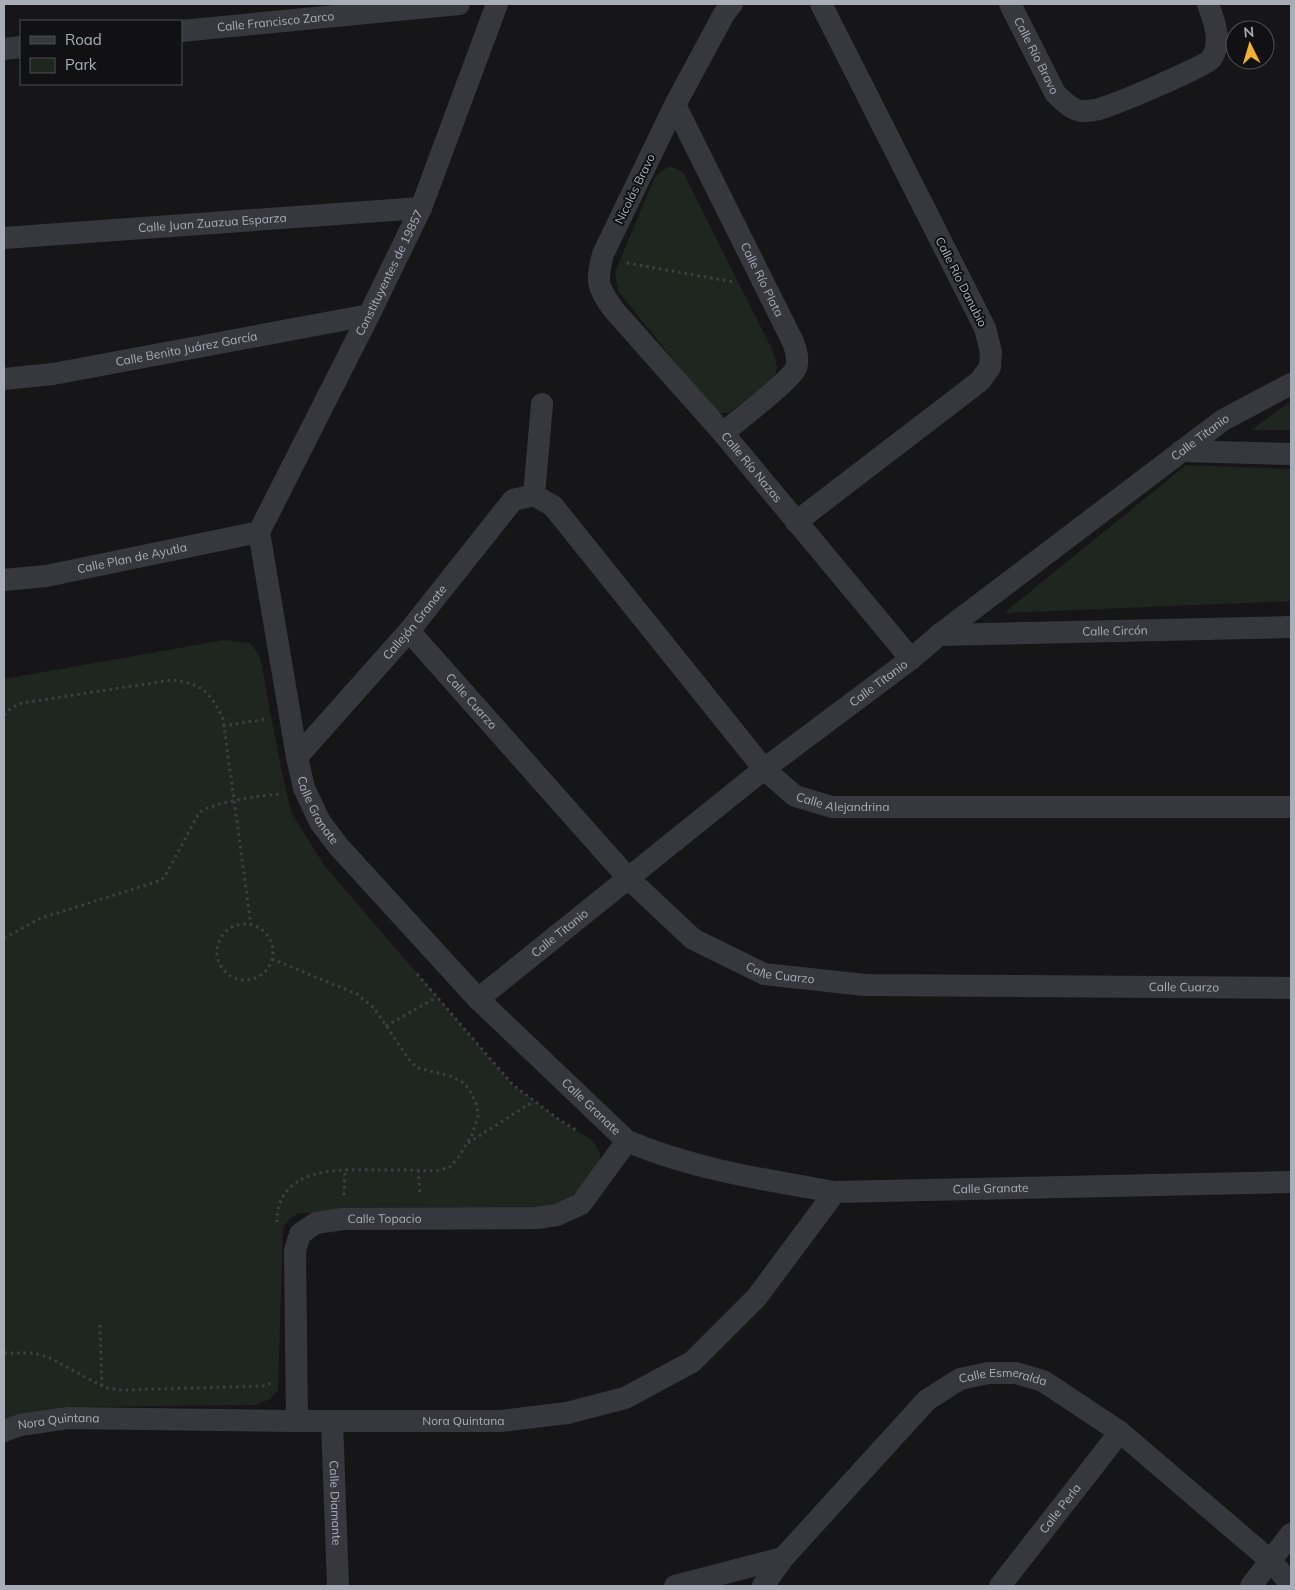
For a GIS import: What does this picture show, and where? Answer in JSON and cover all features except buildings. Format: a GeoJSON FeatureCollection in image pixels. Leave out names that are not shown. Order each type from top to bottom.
{"type":"FeatureCollection","features":[{"type":"Feature","properties":{"kind":"street","name":"Calle Francisco Zarco"},"geometry":{"type":"LineString","coordinates":[[182,31],[459,4]]}},
{"type":"Feature","properties":{"kind":"street","name":"Constituyentes de 19857"},"geometry":{"type":"LineString","coordinates":[[259,532],[421,208],[497,4]]}},
{"type":"Feature","properties":{"kind":"street","name":"Nicolás Bravo"},"geometry":{"type":"LineString","coordinates":[[598,274],[603,254],[675,105],[724,14],[732,4]]}},
{"type":"Feature","properties":{"kind":"street","name":"Calle Río Danubio"},"geometry":{"type":"LineString","coordinates":[[796,522],[980,381],[990,367],[991,352],[985,328],[820,4]]}},
{"type":"Feature","properties":{"kind":"street","name":"Calle Río Bravo"},"geometry":{"type":"LineString","coordinates":[[1010,4],[1055,93],[1065,103],[1082,111],[1102,108],[1194,70],[1210,60],[1216,46],[1217,28],[1208,4]]}},
{"type":"Feature","properties":{"kind":"street"},"geometry":{"type":"LineString","coordinates":[[4,49],[20,47]]}},
{"type":"Feature","properties":{"kind":"street","name":"Calle Río Plata"},"geometry":{"type":"LineString","coordinates":[[675,105],[793,342],[797,355],[796,369],[786,380],[723,433]]}},
{"type":"Feature","properties":{"kind":"street","name":"Calle Juan Zuazua Esparza"},"geometry":{"type":"LineString","coordinates":[[4,238],[421,208]]}},
{"type":"Feature","properties":{"kind":"street","name":"Calle Río Nazas"},"geometry":{"type":"LineString","coordinates":[[598,274],[601,292],[613,310],[723,433],[911,659]]}},
{"type":"Feature","properties":{"kind":"street","name":"Calle Benito Juárez García"},"geometry":{"type":"LineString","coordinates":[[4,379],[53,374],[369,314]]}},
{"type":"Feature","properties":{"kind":"street","name":"Calle Titanio"},"geometry":{"type":"LineString","coordinates":[[478,999],[764,769],[911,659],[939,635],[1181,451],[1223,420],[1291,384]]}},
{"type":"Feature","properties":{"kind":"street"},"geometry":{"type":"LineString","coordinates":[[534,495],[542,404]]}},
{"type":"Feature","properties":{"kind":"street"},"geometry":{"type":"LineString","coordinates":[[1181,451],[1291,454]]}},
{"type":"Feature","properties":{"kind":"street","name":"Callejón Granate"},"geometry":{"type":"LineString","coordinates":[[297,757],[409,631],[513,500],[534,495]]}},
{"type":"Feature","properties":{"kind":"street","name":"Calle Alejandrina"},"geometry":{"type":"LineString","coordinates":[[534,495],[552,506],[764,769],[795,796],[832,807],[1291,807]]}},
{"type":"Feature","properties":{"kind":"street","name":"Calle Plan de Ayutla"},"geometry":{"type":"LineString","coordinates":[[4,580],[46,576],[259,532]]}},
{"type":"Feature","properties":{"kind":"street","name":"Calle Granate"},"geometry":{"type":"LineString","coordinates":[[259,532],[297,757],[304,788],[320,822],[339,847],[478,999],[627,1141],[655,1153],[697,1165],[835,1192],[1291,1182]]}},
{"type":"Feature","properties":{"kind":"street","name":"Calle Circón"},"geometry":{"type":"LineString","coordinates":[[939,635],[1291,627]]}},
{"type":"Feature","properties":{"kind":"street","name":"Calle Cuarzo"},"geometry":{"type":"LineString","coordinates":[[409,631],[628,878],[693,939],[764,974],[865,985],[1291,988]]}},
{"type":"Feature","properties":{"kind":"street","name":"Calle Topacio"},"geometry":{"type":"LineString","coordinates":[[298,1421],[295,1251],[300,1234],[316,1223],[343,1219],[536,1218],[557,1215],[581,1204],[627,1141]]}},
{"type":"Feature","properties":{"kind":"street","name":"Nora Quintana"},"geometry":{"type":"LineString","coordinates":[[4,1430],[20,1425],[68,1418],[502,1421],[566,1413],[625,1398],[692,1362],[757,1297],[835,1192]]}},
{"type":"Feature","properties":{"kind":"street","name":"Calle Esmeralda"},"geometry":{"type":"LineString","coordinates":[[764,1586],[783,1558],[927,1400],[960,1379],[988,1373],[1016,1373],[1043,1381],[1120,1432],[1271,1561],[1291,1586]]}},
{"type":"Feature","properties":{"kind":"street","name":"Calle Diamante"},"geometry":{"type":"LineString","coordinates":[[332,1421],[338,1586]]}},
{"type":"Feature","properties":{"kind":"street","name":"Calle Perla"},"geometry":{"type":"LineString","coordinates":[[1000,1586],[1120,1432]]}},
{"type":"Feature","properties":{"kind":"street"},"geometry":{"type":"LineString","coordinates":[[1252,1586],[1291,1534]]}},
{"type":"Feature","properties":{"kind":"street"},"geometry":{"type":"LineString","coordinates":[[675,1586],[783,1558]]}},
{"type":"Feature","properties":{"kind":"path"},"geometry":{"type":"LineString","coordinates":[[619,262],[739,283],[735,274]]}},
{"type":"Feature","properties":{"kind":"path"},"geometry":{"type":"LineString","coordinates":[[4,714],[22,703],[172,680],[190,682],[206,691],[223,719],[251,925]]}},
{"type":"Feature","properties":{"kind":"path"},"geometry":{"type":"LineString","coordinates":[[223,726],[272,718]]}},
{"type":"Feature","properties":{"kind":"path"},"geometry":{"type":"LineString","coordinates":[[4,938],[41,918],[164,878],[199,814],[207,808],[234,801],[287,794]]}},
{"type":"Feature","properties":{"kind":"path"},"geometry":{"type":"LineString","coordinates":[[242,924],[251,925],[258,927],[270,938],[272,959],[263,973],[256,977],[250,979],[238,978],[225,971],[219,961],[218,950],[220,941],[224,934],[234,926],[242,924]]}},
{"type":"Feature","properties":{"kind":"path"},"geometry":{"type":"LineString","coordinates":[[412,968],[512,1084],[579,1132]]}},
{"type":"Feature","properties":{"kind":"path"},"geometry":{"type":"LineString","coordinates":[[386,1026],[438,997]]}},
{"type":"Feature","properties":{"kind":"path"},"geometry":{"type":"LineString","coordinates":[[467,1143],[534,1101]]}},
{"type":"Feature","properties":{"kind":"path"},"geometry":{"type":"LineString","coordinates":[[344,1169],[344,1202]]}},
{"type":"Feature","properties":{"kind":"path"},"geometry":{"type":"LineString","coordinates":[[100,1325],[102,1386]]}},
{"type":"Feature","properties":{"kind":"green space"},"geometry":{"type":"Polygon","coordinates":[[[669,166],[683,172],[772,349],[777,367],[775,378],[729,413],[720,413],[712,408],[618,291],[615,272],[655,177],[669,166]]]}},
{"type":"Feature","properties":{"kind":"green space"},"geometry":{"type":"Polygon","coordinates":[[[1291,401],[1291,430],[1251,430],[1291,401]]]}},
{"type":"Feature","properties":{"kind":"green space"},"geometry":{"type":"Polygon","coordinates":[[[1186,465],[1291,469],[1291,601],[1004,613],[1186,465]]]}},
{"type":"Feature","properties":{"kind":"green space"},"geometry":{"type":"Polygon","coordinates":[[[224,640],[250,643],[260,657],[291,812],[324,865],[512,1084],[558,1119],[593,1141],[600,1153],[600,1166],[587,1184],[556,1207],[527,1211],[300,1213],[292,1217],[283,1229],[278,1390],[270,1399],[255,1405],[73,1407],[4,1420],[4,679],[224,640]]]}}]}
